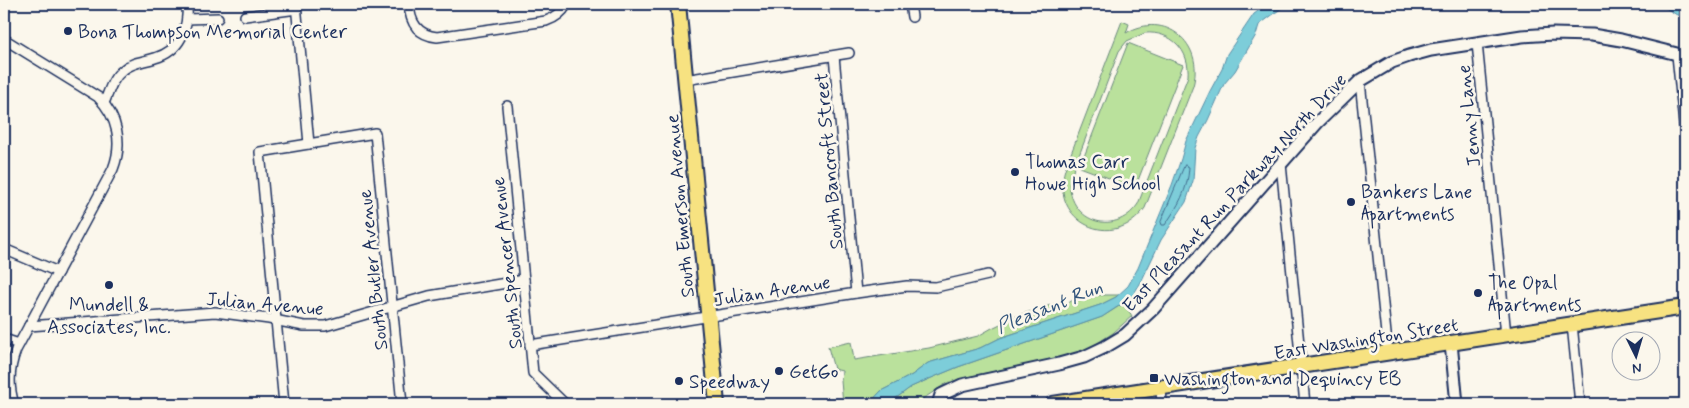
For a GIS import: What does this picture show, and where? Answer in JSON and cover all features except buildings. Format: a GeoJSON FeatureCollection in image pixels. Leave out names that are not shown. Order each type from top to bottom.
{"type":"FeatureCollection","features":[{"type":"Feature","properties":{"kind":"main road","name":"South Emerson Avenue"},"geometry":{"type":"LineString","coordinates":[[678,4],[716,404]]}},
{"type":"Feature","properties":{"kind":"main road","name":"East Washington Street"},"geometry":{"type":"LineString","coordinates":[[1053,404],[1161,389],[1685,307]]}},
{"type":"Feature","properties":{"kind":"street"},"geometry":{"type":"LineString","coordinates":[[104,103],[113,82],[120,72],[133,64],[156,58],[169,51],[182,37],[188,19],[187,4]]}},
{"type":"Feature","properties":{"kind":"street"},"geometry":{"type":"LineString","coordinates":[[409,4],[410,16],[415,26],[423,33],[437,37],[546,21],[556,17],[567,4]]}},
{"type":"Feature","properties":{"kind":"street"},"geometry":{"type":"LineString","coordinates":[[910,4],[912,17]]}},
{"type":"Feature","properties":{"kind":"street"},"geometry":{"type":"LineString","coordinates":[[245,16],[296,6],[309,144],[260,152],[284,404]]}},
{"type":"Feature","properties":{"kind":"street"},"geometry":{"type":"LineString","coordinates":[[188,19],[218,18]]}},
{"type":"Feature","properties":{"kind":"street","name":"East Pleasant Run Parkway North Drive"},"geometry":{"type":"LineString","coordinates":[[938,404],[941,396],[962,385],[1070,361],[1098,351],[1124,335],[1153,309],[1317,123],[1360,81],[1382,67],[1409,56],[1431,50],[1536,35],[1577,34],[1621,40],[1681,55]]}},
{"type":"Feature","properties":{"kind":"street"},"geometry":{"type":"LineString","coordinates":[[4,39],[91,91],[104,103],[111,113],[116,128],[118,147],[116,162],[19,344],[10,372],[14,404]]}},
{"type":"Feature","properties":{"kind":"street","name":"Jenny Lane"},"geometry":{"type":"LineString","coordinates":[[1477,43],[1506,335]]}},
{"type":"Feature","properties":{"kind":"street"},"geometry":{"type":"LineString","coordinates":[[685,80],[850,53]]}},
{"type":"Feature","properties":{"kind":"street"},"geometry":{"type":"LineString","coordinates":[[1681,55],[1685,136]]}},
{"type":"Feature","properties":{"kind":"street","name":"South Bancroft Street"},"geometry":{"type":"LineString","coordinates":[[834,56],[856,293]]}},
{"type":"Feature","properties":{"kind":"street"},"geometry":{"type":"LineString","coordinates":[[1360,81],[1388,353]]}},
{"type":"Feature","properties":{"kind":"street","name":"South Spencer Avenue"},"geometry":{"type":"LineString","coordinates":[[507,106],[533,372],[565,404]]}},
{"type":"Feature","properties":{"kind":"street","name":"South Butler Avenue"},"geometry":{"type":"LineString","coordinates":[[309,144],[375,133],[402,404]]}},
{"type":"Feature","properties":{"kind":"street"},"geometry":{"type":"LineString","coordinates":[[1281,164],[1305,404]]}},
{"type":"Feature","properties":{"kind":"street"},"geometry":{"type":"LineString","coordinates":[[4,249],[58,272]]}},
{"type":"Feature","properties":{"kind":"street","name":"Julian Avenue"},"geometry":{"type":"LineString","coordinates":[[530,345],[856,293],[907,286],[936,287],[988,275]]}},
{"type":"Feature","properties":{"kind":"street","name":"Julian Avenue"},"geometry":{"type":"LineString","coordinates":[[29,326],[215,312],[304,326],[325,326],[429,296],[524,280]]}},
{"type":"Feature","properties":{"kind":"street"},"geometry":{"type":"LineString","coordinates":[[1572,324],[1580,404]]}},
{"type":"Feature","properties":{"kind":"street"},"geometry":{"type":"LineString","coordinates":[[4,338],[19,344]]}},
{"type":"Feature","properties":{"kind":"street"},"geometry":{"type":"LineString","coordinates":[[1451,343],[1457,404]]}},
{"type":"Feature","properties":{"kind":"street"},"geometry":{"type":"LineString","coordinates":[[1161,389],[1162,404]]}},
{"type":"Feature","properties":{"kind":"green space"},"geometry":{"type":"Polygon","coordinates":[[[1122,21],[1129,24],[1126,33],[1141,27],[1155,26],[1168,28],[1179,35],[1187,44],[1193,56],[1195,70],[1193,86],[1145,208],[1132,221],[1117,228],[1102,229],[1087,225],[1075,216],[1066,204],[1063,188],[1065,169],[1122,21]],[[1145,33],[1127,41],[1119,51],[1070,179],[1071,193],[1076,205],[1083,214],[1094,220],[1105,222],[1117,221],[1128,215],[1138,204],[1188,76],[1186,58],[1182,50],[1171,39],[1154,33],[1145,33]]]}},
{"type":"Feature","properties":{"kind":"green space"},"geometry":{"type":"Polygon","coordinates":[[[1128,43],[1183,65],[1135,188],[1080,167],[1128,43]]]}},
{"type":"Feature","properties":{"kind":"green space"},"geometry":{"type":"Polygon","coordinates":[[[1099,295],[1118,295],[1100,305],[1000,338],[980,348],[928,363],[912,375],[881,391],[869,404],[843,404],[842,371],[834,369],[828,347],[851,342],[854,360],[929,348],[978,336],[1019,315],[1054,304],[1062,307],[1073,300],[1099,295]]]}},
{"type":"Feature","properties":{"kind":"green space"},"geometry":{"type":"Polygon","coordinates":[[[1124,303],[1132,316],[1113,333],[1091,347],[1064,357],[967,377],[947,383],[915,404],[888,404],[911,387],[929,379],[958,367],[1102,317],[1124,303]]]}},
{"type":"Feature","properties":{"kind":"water","name":"Pleasant Run"},"geometry":{"type":"Polygon","coordinates":[[[1268,4],[1287,4],[1259,25],[1256,35],[1235,71],[1224,84],[1195,148],[1193,181],[1186,202],[1161,240],[1141,282],[1131,298],[1102,317],[958,367],[929,379],[911,387],[888,404],[869,404],[881,391],[912,375],[928,363],[980,348],[1000,338],[1100,305],[1116,297],[1128,286],[1138,268],[1172,185],[1186,141],[1222,69],[1227,54],[1254,14],[1268,4]]]}},
{"type":"Feature","properties":{"kind":"water"},"geometry":{"type":"Polygon","coordinates":[[[1659,4],[1685,7],[1685,16],[1677,15],[1659,4]]]}},
{"type":"Feature","properties":{"kind":"place","name":"Bona Thompson Memorial Center"},"geometry":{"type":"Point","coordinates":[68,31]}},
{"type":"Feature","properties":{"kind":"place","name":"Thomas Carr Howe High School"},"geometry":{"type":"Point","coordinates":[1015,172]}},
{"type":"Feature","properties":{"kind":"place","name":"Bankers Lane Apartments"},"geometry":{"type":"Point","coordinates":[1351,202]}},
{"type":"Feature","properties":{"kind":"place","name":"Mundell & Associates, Inc."},"geometry":{"type":"Point","coordinates":[109,285]}},
{"type":"Feature","properties":{"kind":"place","name":"The Opal Apartments"},"geometry":{"type":"Point","coordinates":[1478,293]}},
{"type":"Feature","properties":{"kind":"place","name":"GetGo"},"geometry":{"type":"Point","coordinates":[779,371]}},
{"type":"Feature","properties":{"kind":"place","name":"Washington and Dequincy EB"},"geometry":{"type":"Point","coordinates":[1154,378]}},
{"type":"Feature","properties":{"kind":"place","name":"Speedway"},"geometry":{"type":"Point","coordinates":[679,381]}}]}
